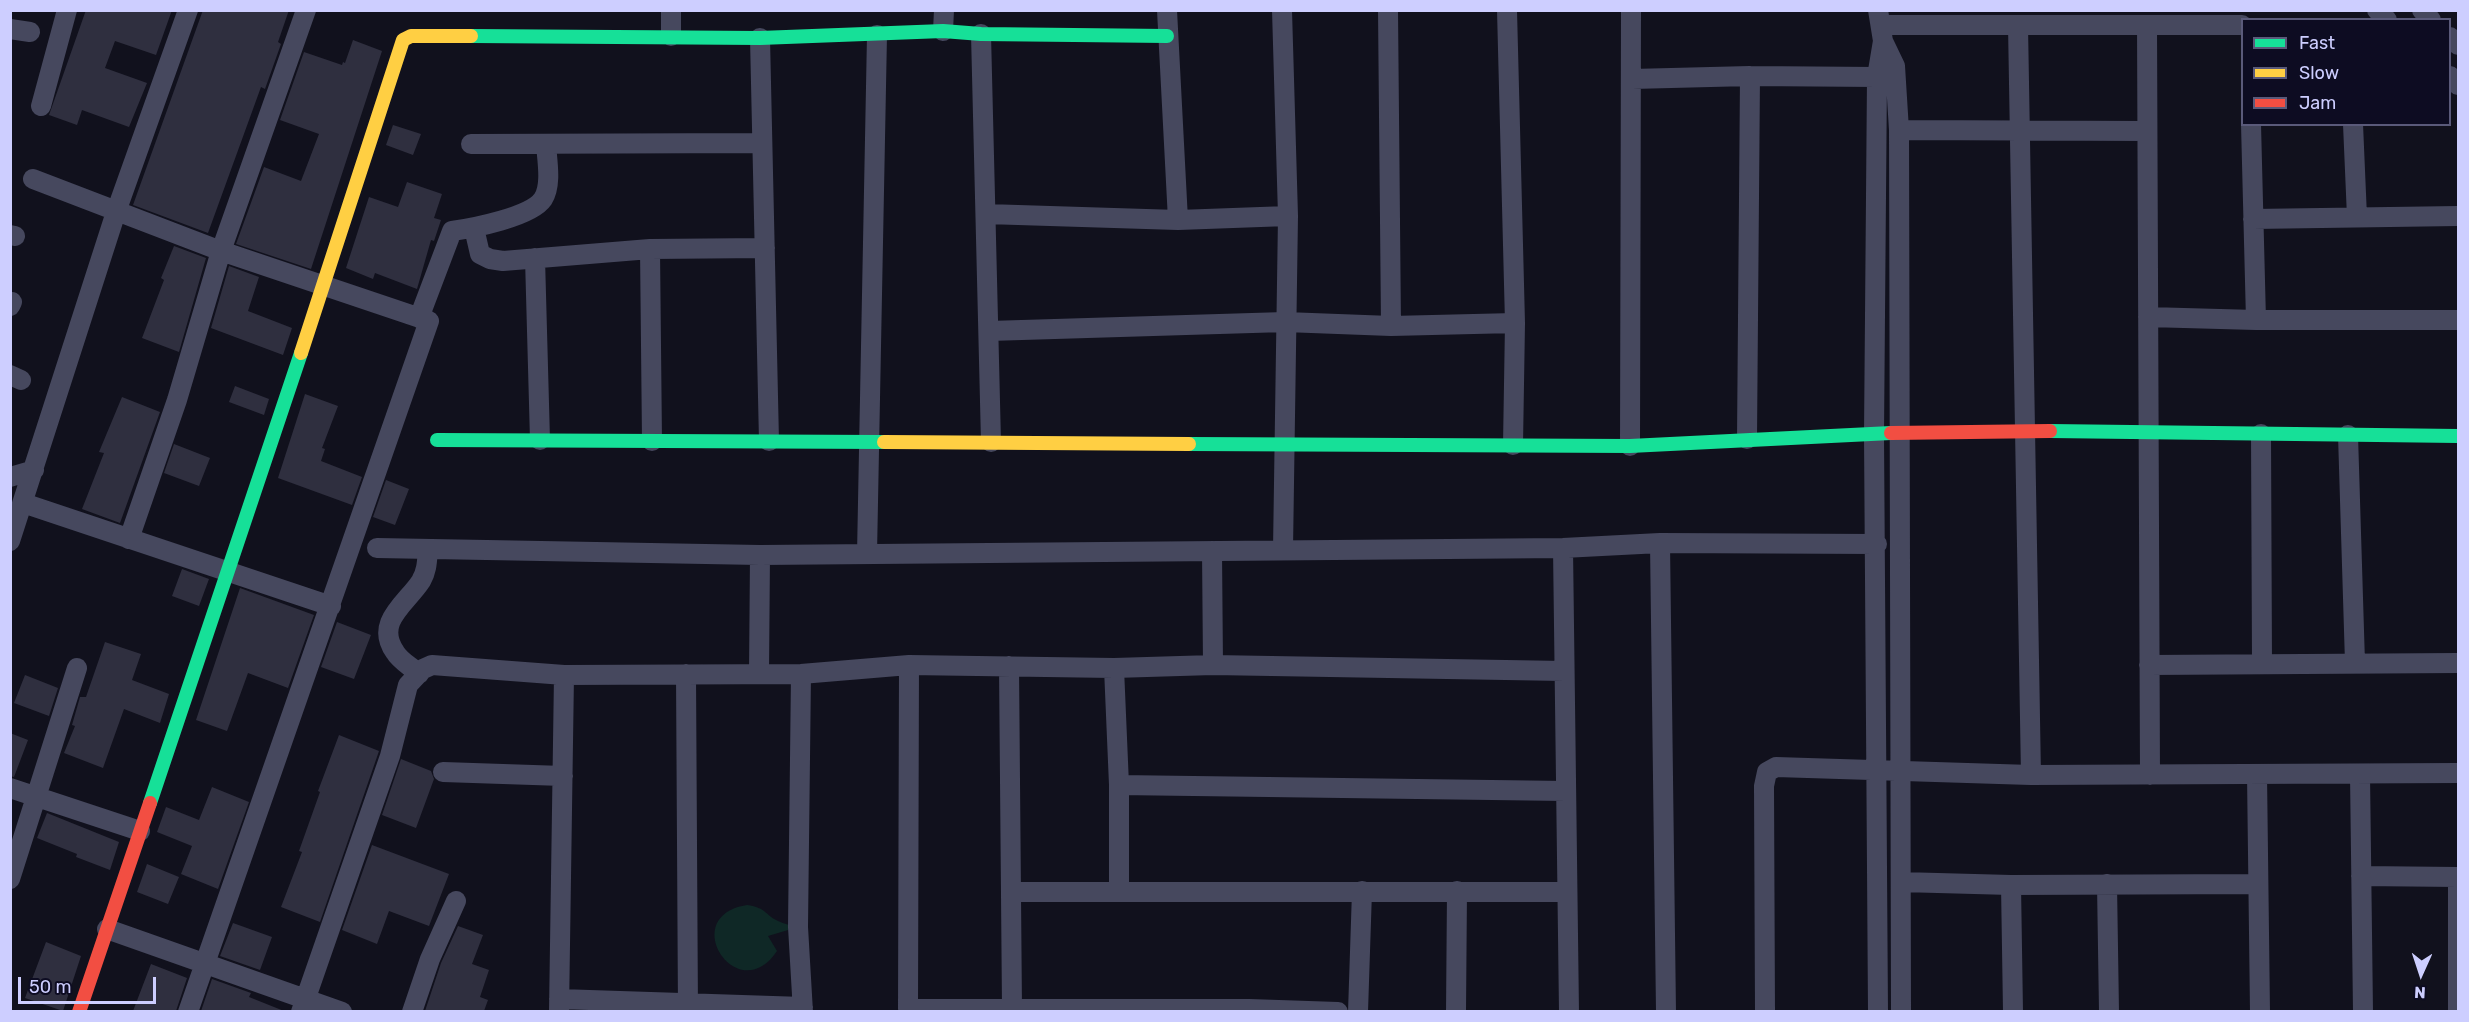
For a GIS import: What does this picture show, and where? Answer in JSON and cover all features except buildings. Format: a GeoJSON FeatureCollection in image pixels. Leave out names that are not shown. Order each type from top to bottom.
{"type":"FeatureCollection","features":[{"type":"Feature","properties":{"kind":"street"},"geometry":{"type":"LineString","coordinates":[[41,106],[68,10]]}},
{"type":"Feature","properties":{"kind":"street"},"geometry":{"type":"LineString","coordinates":[[10,541],[116,212],[188,10]]}},
{"type":"Feature","properties":{"kind":"street"},"geometry":{"type":"LineString","coordinates":[[129,539],[177,400],[221,250],[306,10]]}},
{"type":"Feature","properties":{"kind":"street"},"geometry":{"type":"LineString","coordinates":[[671,10],[671,36]]}},
{"type":"Feature","properties":{"kind":"street"},"geometry":{"type":"LineString","coordinates":[[943,31],[944,10]]}},
{"type":"Feature","properties":{"kind":"street"},"geometry":{"type":"LineString","coordinates":[[1167,10],[1178,220]]}},
{"type":"Feature","properties":{"kind":"street"},"geometry":{"type":"LineString","coordinates":[[1282,10],[1288,216],[1283,550]]}},
{"type":"Feature","properties":{"kind":"street"},"geometry":{"type":"LineString","coordinates":[[1388,10],[1391,326]]}},
{"type":"Feature","properties":{"kind":"street"},"geometry":{"type":"LineString","coordinates":[[1507,10],[1515,323],[1513,445]]}},
{"type":"Feature","properties":{"kind":"street"},"geometry":{"type":"LineString","coordinates":[[1630,446],[1631,10]]}},
{"type":"Feature","properties":{"kind":"street"},"geometry":{"type":"LineString","coordinates":[[1880,25],[2241,25]]}},
{"type":"Feature","properties":{"kind":"street"},"geometry":{"type":"LineString","coordinates":[[1878,1011],[1874,435],[1877,77],[1880,25]]}},
{"type":"Feature","properties":{"kind":"street"},"geometry":{"type":"LineString","coordinates":[[1880,25],[1895,66],[1899,130],[1900,1011]]}},
{"type":"Feature","properties":{"kind":"street"},"geometry":{"type":"LineString","coordinates":[[2018,25],[2031,775]]}},
{"type":"Feature","properties":{"kind":"street"},"geometry":{"type":"LineString","coordinates":[[2146,25],[2150,775]]}},
{"type":"Feature","properties":{"kind":"street"},"geometry":{"type":"LineString","coordinates":[[79,1011],[323,286],[403,40],[411,36],[760,38],[943,31],[981,34],[1167,36]]}},
{"type":"Feature","properties":{"kind":"street"},"geometry":{"type":"LineString","coordinates":[[981,34],[992,442]]}},
{"type":"Feature","properties":{"kind":"street"},"geometry":{"type":"LineString","coordinates":[[867,554],[877,35]]}},
{"type":"Feature","properties":{"kind":"street"},"geometry":{"type":"LineString","coordinates":[[760,38],[769,441]]}},
{"type":"Feature","properties":{"kind":"street"},"geometry":{"type":"LineString","coordinates":[[1632,79],[1750,76],[1877,77]]}},
{"type":"Feature","properties":{"kind":"street"},"geometry":{"type":"LineString","coordinates":[[1747,439],[1750,76]]}},
{"type":"Feature","properties":{"kind":"street"},"geometry":{"type":"LineString","coordinates":[[2251,126],[2256,320]]}},
{"type":"Feature","properties":{"kind":"street"},"geometry":{"type":"LineString","coordinates":[[2353,126],[2357,217]]}},
{"type":"Feature","properties":{"kind":"street"},"geometry":{"type":"LineString","coordinates":[[1899,130],[2147,131]]}},
{"type":"Feature","properties":{"kind":"street"},"geometry":{"type":"LineString","coordinates":[[471,144],[762,143]]}},
{"type":"Feature","properties":{"kind":"street"},"geometry":{"type":"LineString","coordinates":[[419,318],[452,231],[474,228],[534,207],[543,200],[547,189],[546,144]]}},
{"type":"Feature","properties":{"kind":"street"},"geometry":{"type":"LineString","coordinates":[[33,179],[221,250],[429,321],[188,1011]]}},
{"type":"Feature","properties":{"kind":"street"},"geometry":{"type":"LineString","coordinates":[[986,214],[1178,220],[1288,216]]}},
{"type":"Feature","properties":{"kind":"street"},"geometry":{"type":"LineString","coordinates":[[2253,219],[2458,216]]}},
{"type":"Feature","properties":{"kind":"street"},"geometry":{"type":"LineString","coordinates":[[474,228],[480,254],[490,259],[503,261],[650,249],[765,248]]}},
{"type":"Feature","properties":{"kind":"street"},"geometry":{"type":"LineString","coordinates":[[650,249],[652,441]]}},
{"type":"Feature","properties":{"kind":"street"},"geometry":{"type":"LineString","coordinates":[[536,258],[540,440]]}},
{"type":"Feature","properties":{"kind":"street"},"geometry":{"type":"LineString","coordinates":[[2148,317],[2256,320],[2458,320]]}},
{"type":"Feature","properties":{"kind":"street"},"geometry":{"type":"LineString","coordinates":[[989,332],[1285,322],[1391,326],[1515,323]]}},
{"type":"Feature","properties":{"kind":"street"},"geometry":{"type":"LineString","coordinates":[[437,440],[1630,446],[1900,433],[2025,431],[2458,436]]}},
{"type":"Feature","properties":{"kind":"street"},"geometry":{"type":"LineString","coordinates":[[2261,434],[2262,664]]}},
{"type":"Feature","properties":{"kind":"street"},"geometry":{"type":"LineString","coordinates":[[2348,435],[2355,663]]}},
{"type":"Feature","properties":{"kind":"street"},"geometry":{"type":"LineString","coordinates":[[10,477],[34,470]]}},
{"type":"Feature","properties":{"kind":"street"},"geometry":{"type":"LineString","coordinates":[[23,503],[331,606]]}},
{"type":"Feature","properties":{"kind":"street"},"geometry":{"type":"LineString","coordinates":[[377,548],[760,555],[1563,548],[1660,543],[1876,544]]}},
{"type":"Feature","properties":{"kind":"street"},"geometry":{"type":"LineString","coordinates":[[1660,543],[1666,1011]]}},
{"type":"Feature","properties":{"kind":"street"},"geometry":{"type":"LineString","coordinates":[[1563,548],[1569,1011]]}},
{"type":"Feature","properties":{"kind":"street"},"geometry":{"type":"LineString","coordinates":[[419,674],[395,654],[388,628],[392,617],[421,580],[426,568],[428,549]]}},
{"type":"Feature","properties":{"kind":"street"},"geometry":{"type":"LineString","coordinates":[[1212,551],[1213,665]]}},
{"type":"Feature","properties":{"kind":"street"},"geometry":{"type":"LineString","coordinates":[[759,674],[760,555]]}},
{"type":"Feature","properties":{"kind":"street"},"geometry":{"type":"LineString","coordinates":[[2150,665],[2458,663]]}},
{"type":"Feature","properties":{"kind":"street"},"geometry":{"type":"LineString","coordinates":[[304,1004],[390,756],[408,685],[432,665],[564,675],[801,674],[909,665],[1114,668],[1213,665],[1564,671]]}},
{"type":"Feature","properties":{"kind":"street"},"geometry":{"type":"LineString","coordinates":[[909,665],[908,1009],[1338,1011]]}},
{"type":"Feature","properties":{"kind":"street"},"geometry":{"type":"LineString","coordinates":[[1009,666],[1012,1009]]}},
{"type":"Feature","properties":{"kind":"street"},"geometry":{"type":"LineString","coordinates":[[10,879],[37,797],[54,734],[77,668]]}},
{"type":"Feature","properties":{"kind":"street"},"geometry":{"type":"LineString","coordinates":[[1114,668],[1119,785],[1119,892]]}},
{"type":"Feature","properties":{"kind":"street"},"geometry":{"type":"LineString","coordinates":[[686,674],[688,1008]]}},
{"type":"Feature","properties":{"kind":"street"},"geometry":{"type":"LineString","coordinates":[[564,675],[559,1005],[803,1009],[798,927],[801,674]]}},
{"type":"Feature","properties":{"kind":"street"},"geometry":{"type":"LineString","coordinates":[[1764,1011],[1764,786],[1767,772],[1776,767],[2031,775],[2458,774]]}},
{"type":"Feature","properties":{"kind":"street"},"geometry":{"type":"LineString","coordinates":[[443,772],[563,776]]}},
{"type":"Feature","properties":{"kind":"street"},"geometry":{"type":"LineString","coordinates":[[2257,774],[2260,1011]]}},
{"type":"Feature","properties":{"kind":"street"},"geometry":{"type":"LineString","coordinates":[[2360,774],[2363,1011]]}},
{"type":"Feature","properties":{"kind":"street"},"geometry":{"type":"LineString","coordinates":[[1119,785],[1566,791]]}},
{"type":"Feature","properties":{"kind":"street"},"geometry":{"type":"LineString","coordinates":[[10,788],[140,831]]}},
{"type":"Feature","properties":{"kind":"street"},"geometry":{"type":"LineString","coordinates":[[2361,876],[2458,877],[2458,1011]]}},
{"type":"Feature","properties":{"kind":"street"},"geometry":{"type":"LineString","coordinates":[[1901,882],[2011,885],[2258,884]]}},
{"type":"Feature","properties":{"kind":"street"},"geometry":{"type":"LineString","coordinates":[[2107,884],[2109,1011]]}},
{"type":"Feature","properties":{"kind":"street"},"geometry":{"type":"LineString","coordinates":[[2011,885],[2013,1011]]}},
{"type":"Feature","properties":{"kind":"street"},"geometry":{"type":"LineString","coordinates":[[1358,1011],[1362,891]]}},
{"type":"Feature","properties":{"kind":"street"},"geometry":{"type":"LineString","coordinates":[[1456,1011],[1457,891]]}},
{"type":"Feature","properties":{"kind":"street"},"geometry":{"type":"LineString","coordinates":[[1011,892],[1567,892]]}},
{"type":"Feature","properties":{"kind":"street"},"geometry":{"type":"LineString","coordinates":[[412,1011],[430,959],[456,901]]}},
{"type":"Feature","properties":{"kind":"street"},"geometry":{"type":"LineString","coordinates":[[107,929],[205,964],[304,1004],[342,1011]]}},
{"type":"Feature","properties":{"kind":"green space"},"geometry":{"type":"Polygon","coordinates":[[[747,905],[762,910],[780,922],[798,927],[768,936],[777,951],[762,966],[746,970],[732,965],[721,954],[715,940],[716,925],[726,913],[747,905]]]}},
{"type":"Feature","properties":{"kind":"traffic: fast"},"geometry":{"type":"LineString","coordinates":[[471,36],[760,38],[943,31],[981,34],[1167,36]]}},
{"type":"Feature","properties":{"kind":"traffic: fast"},"geometry":{"type":"LineString","coordinates":[[150,803],[301,353]]}},
{"type":"Feature","properties":{"kind":"traffic: fast"},"geometry":{"type":"LineString","coordinates":[[2050,431],[2458,436]]}},
{"type":"Feature","properties":{"kind":"traffic: fast"},"geometry":{"type":"LineString","coordinates":[[1189,444],[1630,446],[1891,433]]}},
{"type":"Feature","properties":{"kind":"traffic: fast"},"geometry":{"type":"LineString","coordinates":[[437,440],[884,442]]}},
{"type":"Feature","properties":{"kind":"traffic: slow"},"geometry":{"type":"LineString","coordinates":[[301,353],[403,40],[411,36],[471,36]]}},
{"type":"Feature","properties":{"kind":"traffic: slow"},"geometry":{"type":"LineString","coordinates":[[884,442],[1189,444]]}},
{"type":"Feature","properties":{"kind":"traffic: jam"},"geometry":{"type":"LineString","coordinates":[[1891,433],[2050,431]]}},
{"type":"Feature","properties":{"kind":"traffic: jam"},"geometry":{"type":"LineString","coordinates":[[79,1012],[150,803]]}}]}
